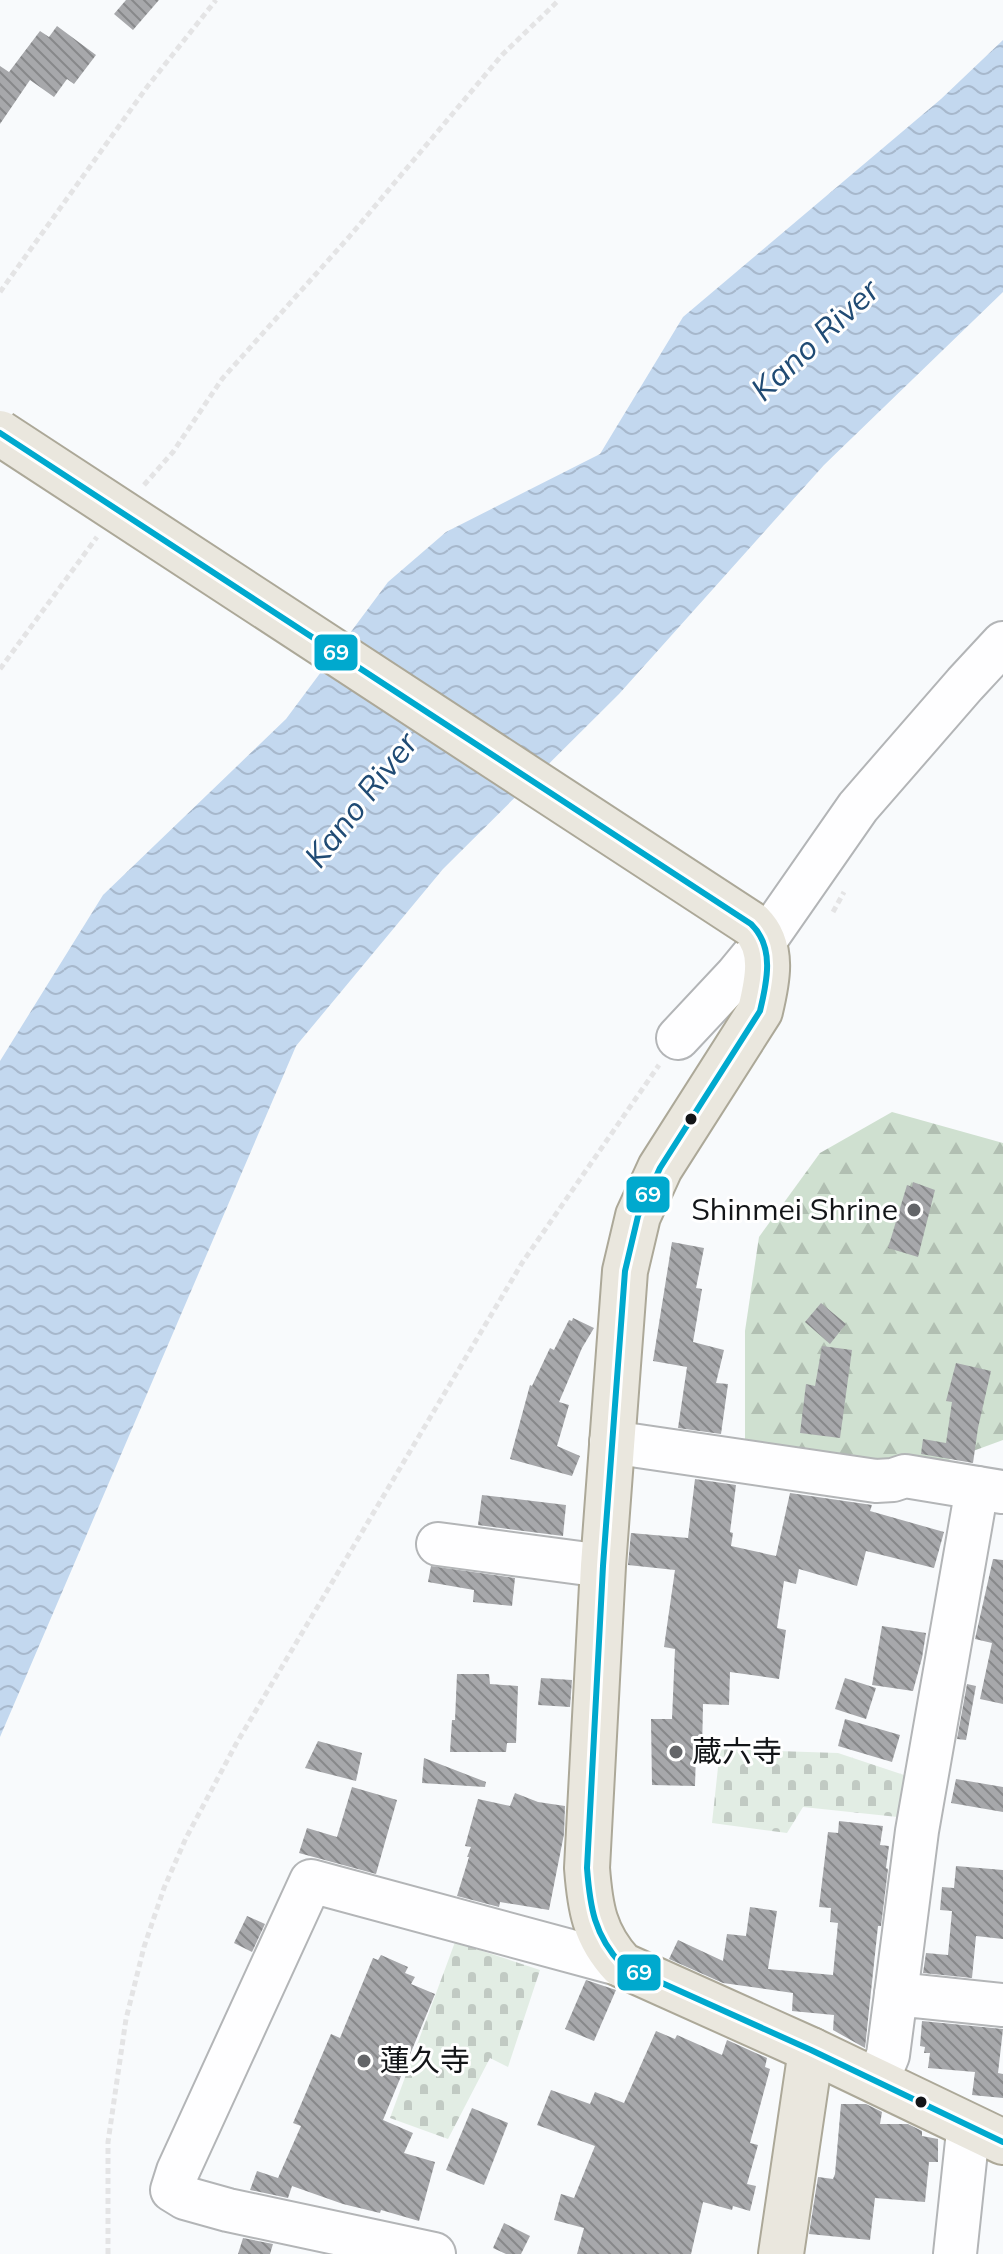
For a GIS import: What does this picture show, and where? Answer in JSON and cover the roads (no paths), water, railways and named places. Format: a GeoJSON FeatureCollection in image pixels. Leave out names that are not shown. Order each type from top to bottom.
{"type":"FeatureCollection","features":[{"type":"Feature","properties":{"kind":"main road"},"geometry":{"type":"LineString","coordinates":[[0,433],[757,933],[768,967],[760,1011],[660,1168],[638,1216],[625,1271],[603,1566],[587,1868],[589,1899],[606,1948],[622,1965],[987,2134]]}},
{"type":"Feature","properties":{"kind":"main road"},"geometry":{"type":"LineString","coordinates":[[781,2254],[811,2050]]}},
{"type":"Feature","properties":{"kind":"street"},"geometry":{"type":"LineString","coordinates":[[678,1038],[736,976],[757,933],[858,807],[1003,643]]}},
{"type":"Feature","properties":{"kind":"street"},"geometry":{"type":"LineString","coordinates":[[611,1442],[876,1481],[905,1476],[990,1490],[917,1831],[888,2055],[877,2082]]}},
{"type":"Feature","properties":{"kind":"street"},"geometry":{"type":"LineString","coordinates":[[438,1544],[603,1566]]}},
{"type":"Feature","properties":{"kind":"street"},"geometry":{"type":"LineString","coordinates":[[434,2254],[374,2247],[185,2198],[172,2190],[311,1881],[622,1965]]}},
{"type":"Feature","properties":{"kind":"street"},"geometry":{"type":"LineString","coordinates":[[896,1994],[1003,2005]]}},
{"type":"Feature","properties":{"kind":"street"},"geometry":{"type":"LineString","coordinates":[[955,2254],[967,2141],[987,2134]]}},
{"type":"Feature","properties":{"kind":"water","name":"Kano River"},"geometry":{"type":"Polygon","coordinates":[[[1003,40],[1003,292],[824,465],[619,694],[443,869],[296,1046],[0,1737],[0,1061],[103,895],[286,719],[388,582],[446,532],[600,454],[683,317],[941,99],[1003,40]]]}},
{"type":"Feature","properties":{"kind":"place","name":"Shinmei Shrine"},"geometry":{"type":"Point","coordinates":[914,1210]}},
{"type":"Feature","properties":{"kind":"place","name":"蔵六寺"},"geometry":{"type":"Point","coordinates":[676,1752]}},
{"type":"Feature","properties":{"kind":"place","name":"蓮久寺"},"geometry":{"type":"Point","coordinates":[364,2061]}}]}
